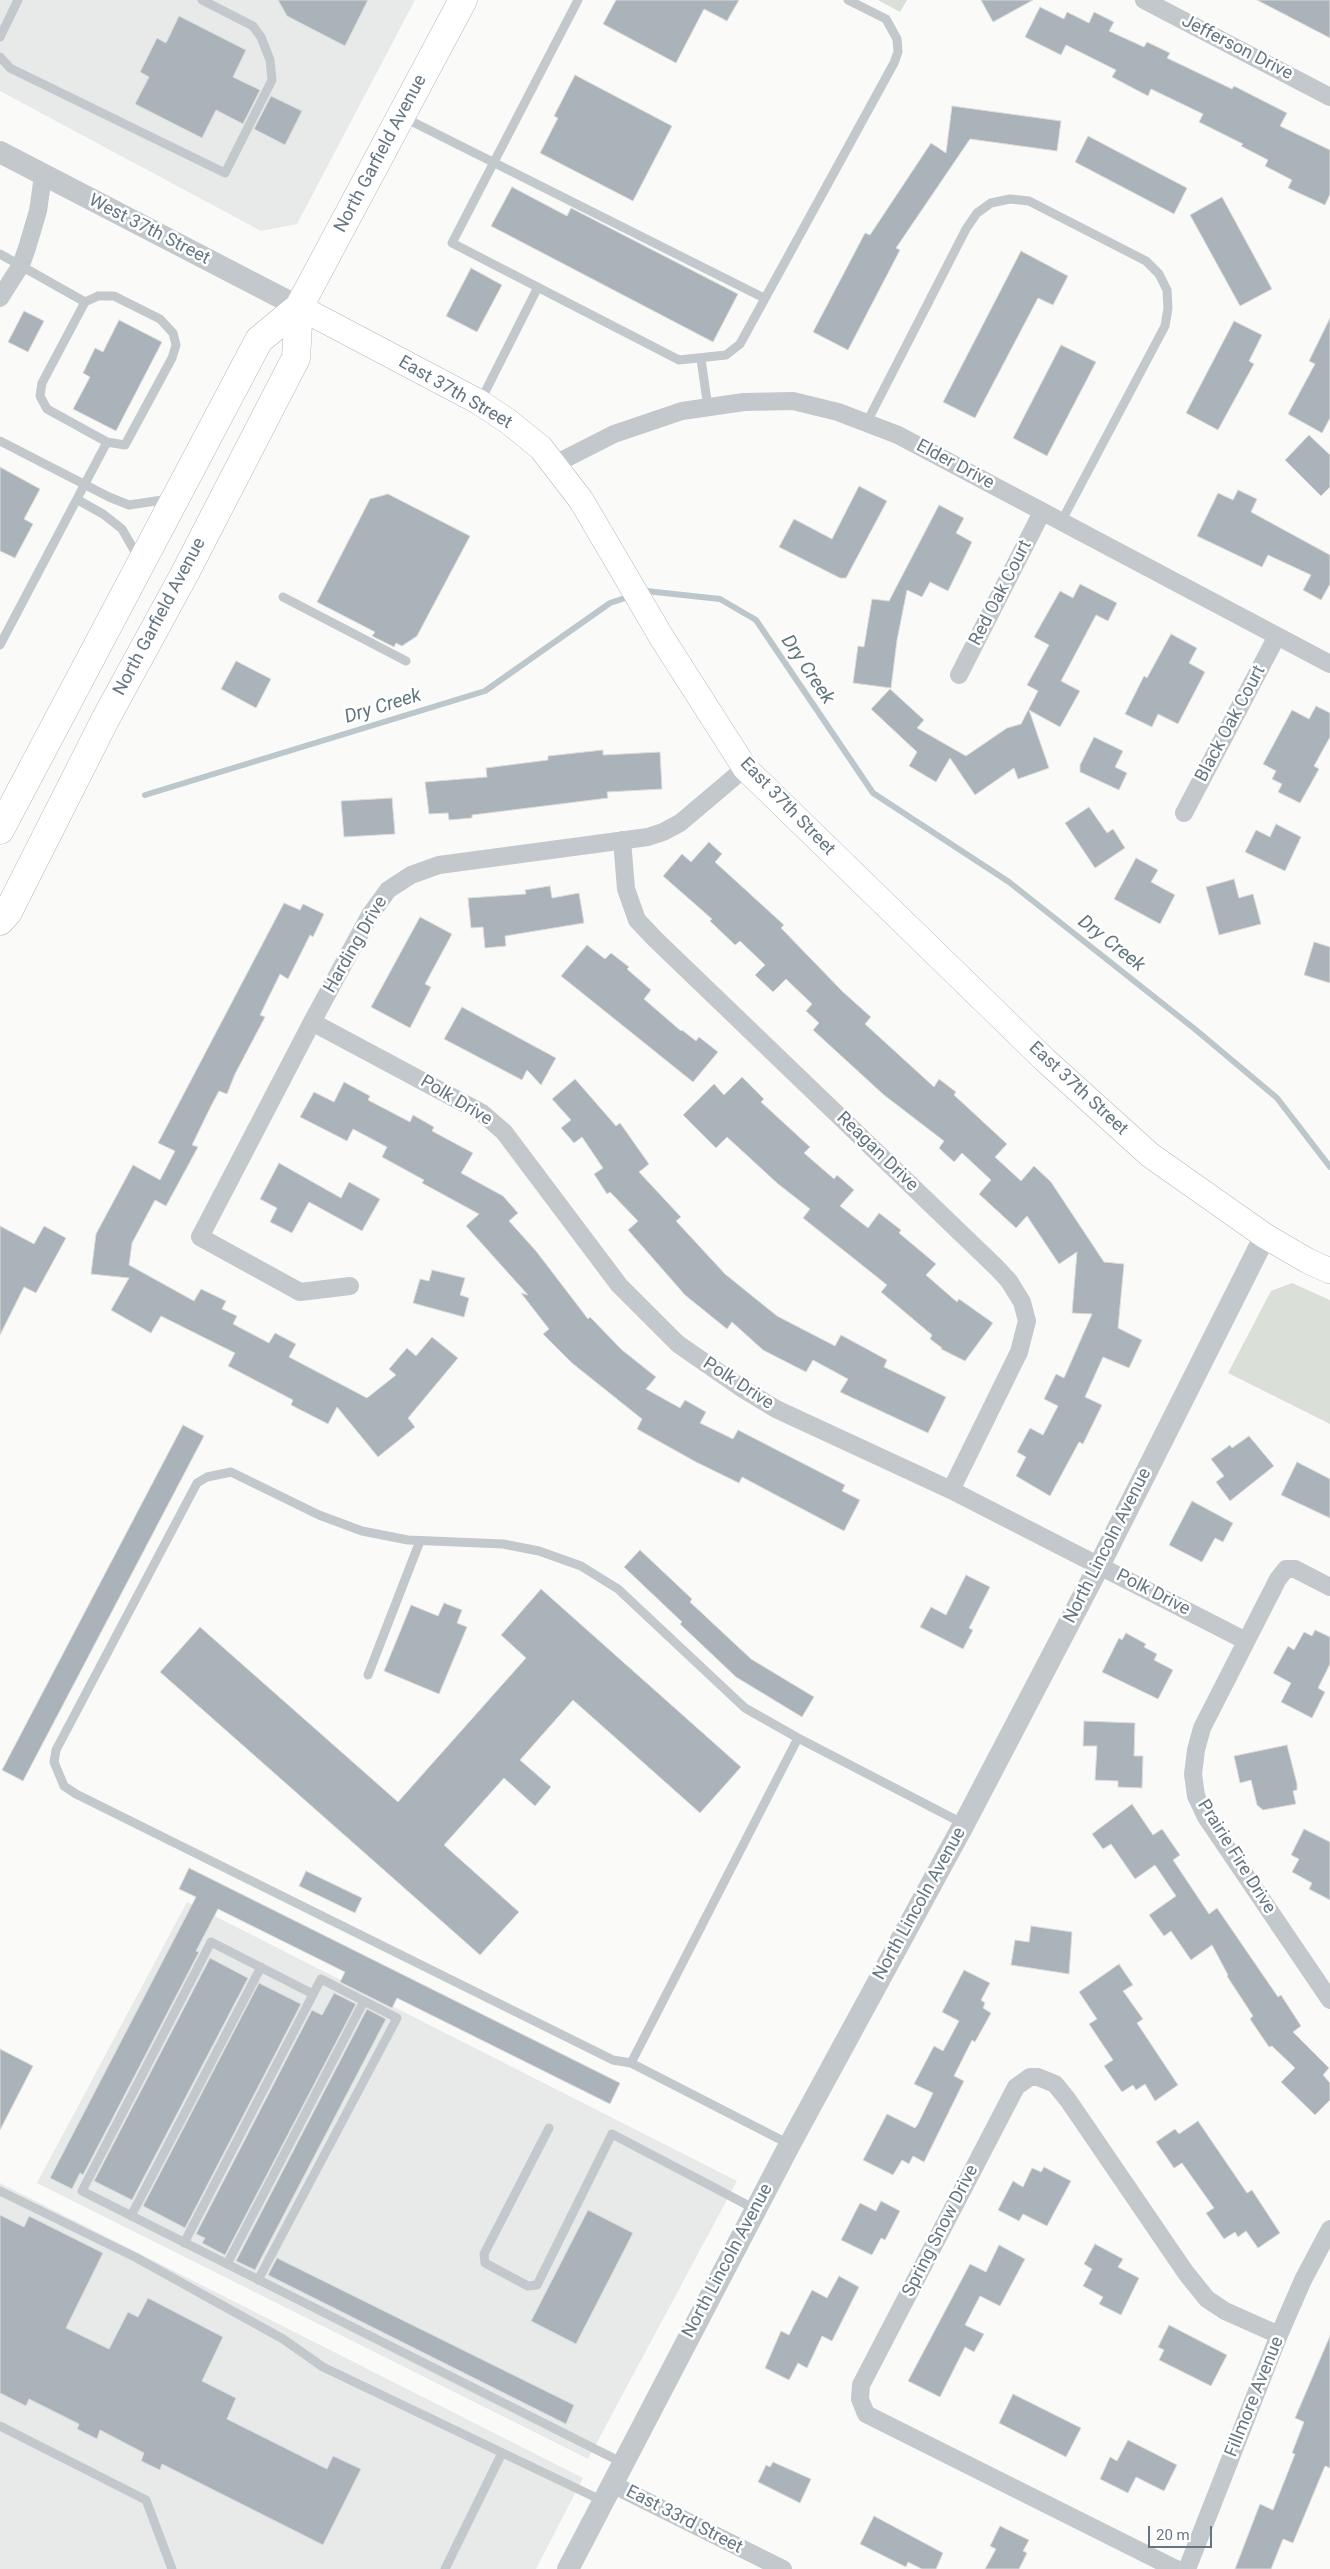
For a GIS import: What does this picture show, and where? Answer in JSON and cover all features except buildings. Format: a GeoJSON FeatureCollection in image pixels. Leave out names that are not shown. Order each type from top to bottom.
{"type":"FeatureCollection","features":[{"type":"Feature","properties":{"kind":"highway","name":"North Garfield Avenue"},"geometry":{"type":"LineString","coordinates":[[0,830],[259,340],[299,307],[463,0]]}},
{"type":"Feature","properties":{"kind":"highway","name":"North Garfield Avenue"},"geometry":{"type":"LineString","coordinates":[[0,921],[8,912],[106,718],[184,575],[296,358],[299,307]]}},
{"type":"Feature","properties":{"kind":"main road","name":"East 37th Street"},"geometry":{"type":"LineString","coordinates":[[299,307],[480,402],[509,422],[540,448],[555,464],[581,500],[662,638],[745,768],[1045,1060],[1150,1155],[1265,1236],[1308,1261],[1330,1271]]}},
{"type":"Feature","properties":{"kind":"street","name":"Jefferson Drive"},"geometry":{"type":"LineString","coordinates":[[1144,0],[1330,97]]}},
{"type":"Feature","properties":{"kind":"street","name":"West 37th Street"},"geometry":{"type":"LineString","coordinates":[[0,152],[43,176],[299,307]]}},
{"type":"Feature","properties":{"kind":"street"},"geometry":{"type":"LineString","coordinates":[[0,298],[21,265],[38,212],[43,176]]}},
{"type":"Feature","properties":{"kind":"street","name":"Elder Drive"},"geometry":{"type":"LineString","coordinates":[[555,464],[614,434],[682,411],[744,402],[793,401],[838,412],[898,435],[1330,664]]}},
{"type":"Feature","properties":{"kind":"street","name":"Red Oak Court"},"geometry":{"type":"LineString","coordinates":[[959,675],[1042,512]]}},
{"type":"Feature","properties":{"kind":"street","name":"Black Oak Court"},"geometry":{"type":"LineString","coordinates":[[1184,813],[1277,636]]}},
{"type":"Feature","properties":{"kind":"street","name":"Harding Drive"},"geometry":{"type":"LineString","coordinates":[[350,1286],[300,1292],[200,1237],[312,1022],[370,915],[388,890],[399,881],[439,866],[648,837],[680,823],[745,768]]}},
{"type":"Feature","properties":{"kind":"street","name":"Reagan Drive"},"geometry":{"type":"LineString","coordinates":[[622,840],[626,889],[638,920],[654,939],[998,1268],[1010,1281],[1022,1302],[1026,1312],[1027,1330],[1019,1352],[951,1490]]}},
{"type":"Feature","properties":{"kind":"street","name":"Polk Drive"},"geometry":{"type":"LineString","coordinates":[[312,1022],[482,1113],[504,1132],[619,1285],[678,1344],[727,1379],[776,1409],[951,1490],[1246,1641]]}},
{"type":"Feature","properties":{"kind":"street","name":"North Lincoln Avenue"},"geometry":{"type":"LineString","coordinates":[[568,2569],[790,2144],[964,1824],[1099,1566],[1265,1236]]}},
{"type":"Feature","properties":{"kind":"street","name":"Prairie Fire Drive"},"geometry":{"type":"LineString","coordinates":[[1330,1587],[1295,1569],[1286,1569],[1278,1579],[1202,1728],[1196,1750],[1193,1774],[1196,1796],[1206,1817],[1330,2000]]}},
{"type":"Feature","properties":{"kind":"street","name":"Spring Snow Drive"},"geometry":{"type":"LineString","coordinates":[[1176,2569],[866,2414],[860,2399],[861,2385],[1016,2087],[1030,2077],[1038,2076],[1055,2084],[1068,2100],[1186,2273],[1207,2298],[1225,2311],[1279,2335]]}},
{"type":"Feature","properties":{"kind":"street","name":"Fillmore Avenue"},"geometry":{"type":"LineString","coordinates":[[1187,2569],[1279,2335],[1303,2280],[1330,2229]]}},
{"type":"Feature","properties":{"kind":"street","name":"East 33rd Street"},"geometry":{"type":"LineString","coordinates":[[608,2493],[783,2569]]}},
{"type":"Feature","properties":{"kind":"lane"},"geometry":{"type":"LineString","coordinates":[[0,37],[18,0]]}},
{"type":"Feature","properties":{"kind":"lane"},"geometry":{"type":"LineString","coordinates":[[0,57],[10,68],[225,173],[272,80],[270,60],[261,37],[253,26],[202,0]]}},
{"type":"Feature","properties":{"kind":"lane"},"geometry":{"type":"LineString","coordinates":[[578,0],[452,243],[679,360],[726,355],[740,344],[894,64],[898,52],[897,40],[886,19],[848,0]]}},
{"type":"Feature","properties":{"kind":"lane"},"geometry":{"type":"LineString","coordinates":[[401,116],[764,298]]}},
{"type":"Feature","properties":{"kind":"lane"},"geometry":{"type":"LineString","coordinates":[[867,422],[966,229],[977,213],[991,203],[1010,199],[1029,202],[1146,261],[1159,274],[1167,290],[1168,308],[1165,326],[1061,522]]}},
{"type":"Feature","properties":{"kind":"lane"},"geometry":{"type":"LineString","coordinates":[[0,254],[85,302]]}},
{"type":"Feature","properties":{"kind":"lane"},"geometry":{"type":"LineString","coordinates":[[480,402],[538,287]]}},
{"type":"Feature","properties":{"kind":"lane"},"geometry":{"type":"LineString","coordinates":[[98,296],[114,296],[160,319],[172,333],[176,345],[172,358],[125,445],[107,442],[46,409],[40,396],[42,382],[85,302],[98,296]]}},
{"type":"Feature","properties":{"kind":"lane"},"geometry":{"type":"LineString","coordinates":[[701,359],[708,408]]}},
{"type":"Feature","properties":{"kind":"lane"},"geometry":{"type":"LineString","coordinates":[[0,441],[85,485],[130,505],[175,498]]}},
{"type":"Feature","properties":{"kind":"lane"},"geometry":{"type":"LineString","coordinates":[[0,645],[107,442]]}},
{"type":"Feature","properties":{"kind":"lane"},"geometry":{"type":"LineString","coordinates":[[78,500],[103,514],[122,529],[141,563]]}},
{"type":"Feature","properties":{"kind":"lane"},"geometry":{"type":"LineString","coordinates":[[283,596],[406,660]]}},
{"type":"Feature","properties":{"kind":"lane"},"geometry":{"type":"LineString","coordinates":[[790,2144],[631,2063],[613,2060],[76,1794],[64,1786],[57,1774],[54,1762],[56,1750],[197,1483],[231,1472],[319,1515],[362,1531],[420,1540],[503,1544],[539,1550],[581,1566],[618,1588],[745,1708],[798,1738],[964,1824]]}},
{"type":"Feature","properties":{"kind":"lane"},"geometry":{"type":"LineString","coordinates":[[368,1675],[420,1540]]}},
{"type":"Feature","properties":{"kind":"lane"},"geometry":{"type":"LineString","coordinates":[[631,2063],[798,1738]]}},
{"type":"Feature","properties":{"kind":"lane"},"geometry":{"type":"LineString","coordinates":[[313,1994],[211,1942],[82,2191],[623,2463]]}},
{"type":"Feature","properties":{"kind":"lane"},"geometry":{"type":"LineString","coordinates":[[131,2216],[260,1967]]}},
{"type":"Feature","properties":{"kind":"lane"},"geometry":{"type":"LineString","coordinates":[[184,2243],[321,1979],[397,2018],[258,2280]]}},
{"type":"Feature","properties":{"kind":"lane"},"geometry":{"type":"LineString","coordinates":[[227,2264],[364,2001]]}},
{"type":"Feature","properties":{"kind":"lane"},"geometry":{"type":"LineString","coordinates":[[549,2128],[484,2254],[485,2263],[528,2286],[537,2285],[612,2134],[756,2209]]}},
{"type":"Feature","properties":{"kind":"lane"},"geometry":{"type":"LineString","coordinates":[[0,2191],[135,2257],[283,2339],[323,2367],[502,2453],[608,2493]]}},
{"type":"Feature","properties":{"kind":"lane"},"geometry":{"type":"LineString","coordinates":[[0,2426],[146,2500],[172,2569]]}},
{"type":"Feature","properties":{"kind":"lane"},"geometry":{"type":"LineString","coordinates":[[445,2569],[502,2453]]}},
{"type":"Feature","properties":{"kind":"shaded area"},"geometry":{"type":"Polygon","coordinates":[[[0,0],[415,0],[297,224],[261,231],[0,91],[0,0]]]}},
{"type":"Feature","properties":{"kind":"shaded area"},"geometry":{"type":"Polygon","coordinates":[[[878,0],[907,0],[900,12],[878,0]]]}},
{"type":"Feature","properties":{"kind":"shaded area"},"geometry":{"type":"Polygon","coordinates":[[[1292,1283],[1330,1300],[1330,1424],[1228,1373],[1271,1291],[1292,1283]]]}},
{"type":"Feature","properties":{"kind":"shaded area"},"geometry":{"type":"Polygon","coordinates":[[[187,1902],[737,2181],[588,2459],[37,2183],[187,1902]]]}},
{"type":"Feature","properties":{"kind":"shaded area"},"geometry":{"type":"Polygon","coordinates":[[[0,2183],[583,2478],[536,2569],[0,2569],[0,2183]]]}},
{"type":"Feature","properties":{"kind":"waterway","name":"Dry Creek"},"geometry":{"type":"LineString","coordinates":[[641,593],[646,591],[720,599],[756,620],[873,793],[1009,882],[1196,1030],[1277,1098],[1330,1167]]}},
{"type":"Feature","properties":{"kind":"waterway","name":"Dry Creek"},"geometry":{"type":"LineString","coordinates":[[145,795],[485,691],[610,603],[631,596]]}}]}
